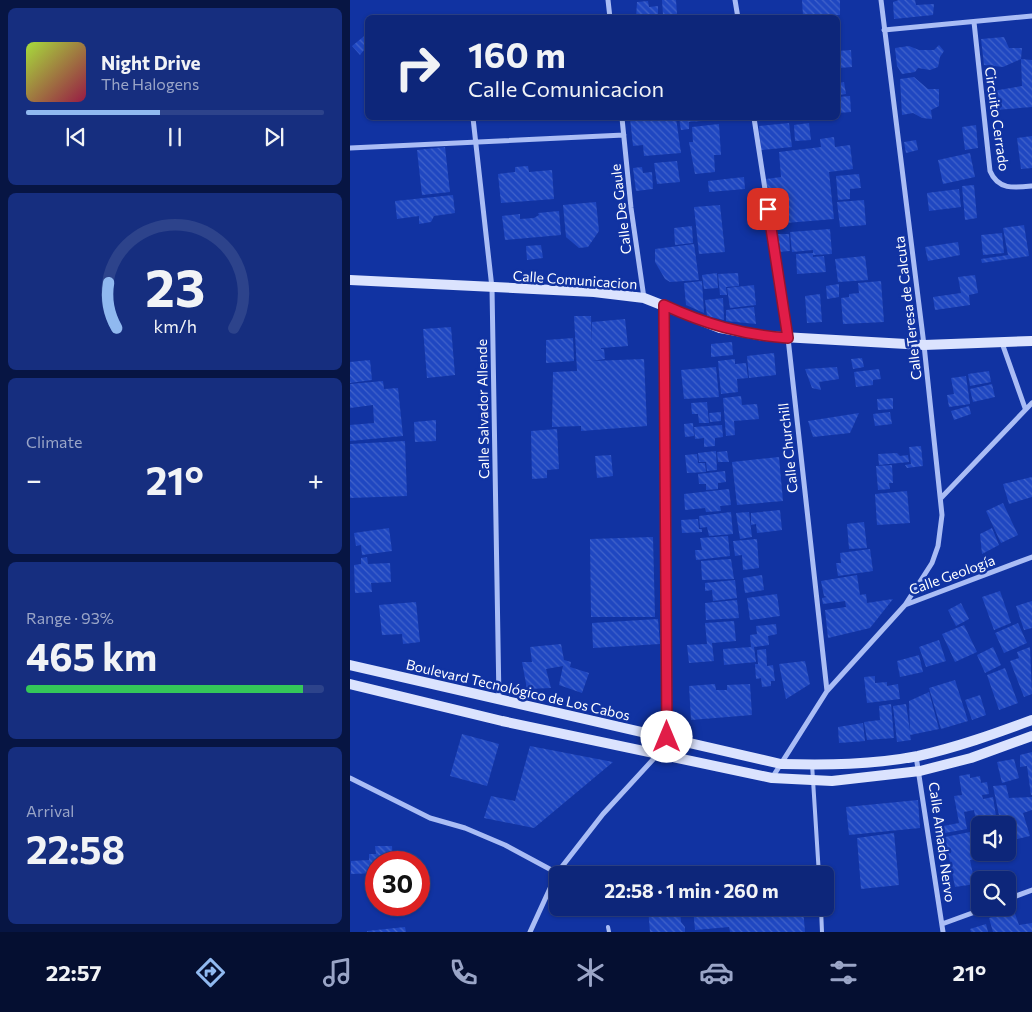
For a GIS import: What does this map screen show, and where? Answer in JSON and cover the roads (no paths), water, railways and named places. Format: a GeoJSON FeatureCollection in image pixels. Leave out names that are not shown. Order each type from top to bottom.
{"type":"FeatureCollection","features":[{"type":"Feature","properties":{"kind":"street"},"geometry":{"type":"LineString","coordinates":[[608,0],[610,15]]}},
{"type":"Feature","properties":{"kind":"street"},"geometry":{"type":"LineString","coordinates":[[735,0],[738,15]]}},
{"type":"Feature","properties":{"kind":"street","name":"Calle Teresa de Calcuta"},"geometry":{"type":"LineString","coordinates":[[881,0],[941,498],[941,530],[938,546],[932,563],[905,605]]}},
{"type":"Feature","properties":{"kind":"street"},"geometry":{"type":"LineString","coordinates":[[884,30],[1032,16]]}},
{"type":"Feature","properties":{"kind":"street","name":"Circuito Cerrado"},"geometry":{"type":"LineString","coordinates":[[974,22],[990,171],[994,180],[1000,184],[1018,188],[1032,186]]}},
{"type":"Feature","properties":{"kind":"street","name":"Calle Salvador Allende"},"geometry":{"type":"LineString","coordinates":[[473,120],[492,288],[499,701]]}},
{"type":"Feature","properties":{"kind":"street","name":"Calle De Gaule"},"geometry":{"type":"LineString","coordinates":[[622,120],[630,208],[644,298]]}},
{"type":"Feature","properties":{"kind":"street","name":"Calle Churchill"},"geometry":{"type":"LineString","coordinates":[[754,120],[788,338],[827,691]]}},
{"type":"Feature","properties":{"kind":"street"},"geometry":{"type":"LineString","coordinates":[[350,148],[476,140],[624,135]]}},
{"type":"Feature","properties":{"kind":"street","name":"Calle Comunicacion"},"geometry":{"type":"LineString","coordinates":[[350,280],[594,292],[644,298],[720,328],[743,333],[788,338],[924,345],[1002,343],[1032,340]]}},
{"type":"Feature","properties":{"kind":"street"},"geometry":{"type":"LineString","coordinates":[[562,866],[603,814],[660,753],[667,737],[664,305]]}},
{"type":"Feature","properties":{"kind":"street"},"geometry":{"type":"LineString","coordinates":[[1002,343],[1025,408]]}},
{"type":"Feature","properties":{"kind":"street"},"geometry":{"type":"LineString","coordinates":[[941,498],[1025,408],[1032,403]]}},
{"type":"Feature","properties":{"kind":"street","name":"Calle Geología"},"geometry":{"type":"LineString","coordinates":[[827,691],[905,605],[1032,557]]}},
{"type":"Feature","properties":{"kind":"street","name":"Boulevard Tecnológico de Los Cabos"},"geometry":{"type":"LineString","coordinates":[[350,665],[499,701],[667,737],[780,764],[835,765],[916,756],[966,744],[1032,720]]}},
{"type":"Feature","properties":{"kind":"street"},"geometry":{"type":"LineString","coordinates":[[350,684],[502,721],[772,778],[832,781],[920,771],[972,758],[1032,736]]}},
{"type":"Feature","properties":{"kind":"street"},"geometry":{"type":"LineString","coordinates":[[772,778],[827,691]]}},
{"type":"Feature","properties":{"kind":"street","name":"Calle Amado Nervo"},"geometry":{"type":"LineString","coordinates":[[916,756],[920,771],[943,932]]}},
{"type":"Feature","properties":{"kind":"street"},"geometry":{"type":"LineString","coordinates":[[350,778],[430,818],[465,828],[549,869]]}},
{"type":"Feature","properties":{"kind":"street"},"geometry":{"type":"LineString","coordinates":[[530,932],[549,890]]}},
{"type":"Feature","properties":{"kind":"street"},"geometry":{"type":"LineString","coordinates":[[1016,897],[1032,890]]}},
{"type":"Feature","properties":{"kind":"street"},"geometry":{"type":"LineString","coordinates":[[942,924],[971,913]]}},
{"type":"Feature","properties":{"kind":"lane"},"geometry":{"type":"LineString","coordinates":[[812,764],[819,866]]}},
{"type":"Feature","properties":{"kind":"lane"},"geometry":{"type":"LineString","coordinates":[[821,916],[822,932]]}}]}
